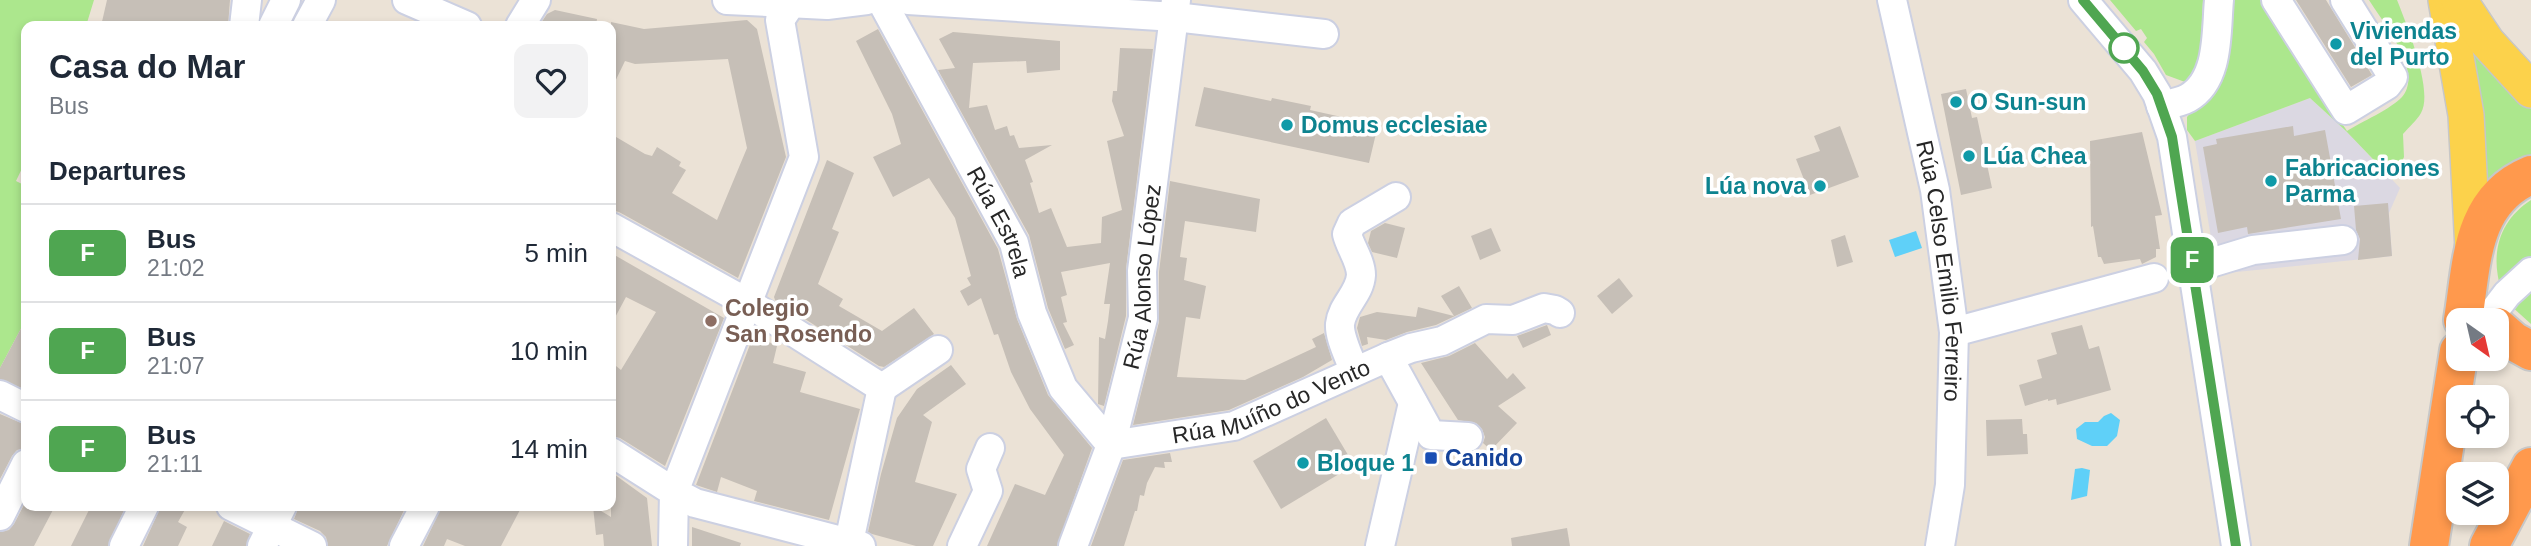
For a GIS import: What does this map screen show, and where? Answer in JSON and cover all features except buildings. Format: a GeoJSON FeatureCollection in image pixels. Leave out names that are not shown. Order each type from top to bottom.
{"type":"FeatureCollection","features":[{"type":"Feature","properties":{"kind":"highway"},"geometry":{"type":"LineString","coordinates":[[2483,308],[2473,258],[2479,228],[2488,209],[2504,192],[2531,175]]}},
{"type":"Feature","properties":{"kind":"highway"},"geometry":{"type":"LineString","coordinates":[[2510,339],[2531,351]]}},
{"type":"Feature","properties":{"kind":"highway"},"geometry":{"type":"LineString","coordinates":[[2429,546],[2458,374]]}},
{"type":"Feature","properties":{"kind":"highway"},"geometry":{"type":"LineString","coordinates":[[2489,546],[2531,467]]}},
{"type":"Feature","properties":{"kind":"main road"},"geometry":{"type":"LineString","coordinates":[[2446,0],[2466,115],[2473,258]]}},
{"type":"Feature","properties":{"kind":"main road"},"geometry":{"type":"LineString","coordinates":[[2459,0],[2487,42],[2531,90]]}},
{"type":"Feature","properties":{"kind":"street"},"geometry":{"type":"LineString","coordinates":[[245,21],[247,0]]}},
{"type":"Feature","properties":{"kind":"street"},"geometry":{"type":"LineString","coordinates":[[276,21],[286,0]]}},
{"type":"Feature","properties":{"kind":"street"},"geometry":{"type":"LineString","coordinates":[[310,21],[321,0]]}},
{"type":"Feature","properties":{"kind":"street"},"geometry":{"type":"LineString","coordinates":[[407,0],[455,21]]}},
{"type":"Feature","properties":{"kind":"street"},"geometry":{"type":"LineString","coordinates":[[523,21],[536,0]]}},
{"type":"Feature","properties":{"kind":"street"},"geometry":{"type":"LineString","coordinates":[[727,0],[790,5],[827,5],[867,0]]}},
{"type":"Feature","properties":{"kind":"street","name":"Rúa Estrela"},"geometry":{"type":"LineString","coordinates":[[881,0],[1014,243],[1032,313],[1063,388],[1111,445]]}},
{"type":"Feature","properties":{"kind":"street"},"geometry":{"type":"LineString","coordinates":[[908,0],[1176,8],[1324,34]]}},
{"type":"Feature","properties":{"kind":"street","name":"Rúa Celso Emilio Ferreiro"},"geometry":{"type":"LineString","coordinates":[[1892,0],[1935,190],[1954,332],[1950,485],[1940,546]]}},
{"type":"Feature","properties":{"kind":"street"},"geometry":{"type":"LineString","coordinates":[[2083,0],[2143,71],[2161,106],[2172,137],[2236,546]]}},
{"type":"Feature","properties":{"kind":"street"},"geometry":{"type":"LineString","coordinates":[[2161,106],[2188,98],[2201,87],[2209,73],[2214,57],[2219,0]]}},
{"type":"Feature","properties":{"kind":"street"},"geometry":{"type":"LineString","coordinates":[[2276,0],[2346,110],[2387,85],[2393,77],[2345,0]]}},
{"type":"Feature","properties":{"kind":"street"},"geometry":{"type":"LineString","coordinates":[[673,546],[674,492],[804,157],[780,20],[790,5]]}},
{"type":"Feature","properties":{"kind":"street","name":"Rúa Alonso López"},"geometry":{"type":"LineString","coordinates":[[1073,546],[1111,445],[1143,318],[1142,271],[1176,8]]}},
{"type":"Feature","properties":{"kind":"street"},"geometry":{"type":"LineString","coordinates":[[1354,371],[1340,327],[1343,315],[1359,288],[1361,267],[1347,234],[1352,223],[1396,197]]}},
{"type":"Feature","properties":{"kind":"street"},"geometry":{"type":"LineString","coordinates":[[616,230],[748,303],[882,388]]}},
{"type":"Feature","properties":{"kind":"street"},"geometry":{"type":"LineString","coordinates":[[2194,268],[2253,250],[2343,240]]}},
{"type":"Feature","properties":{"kind":"street"},"geometry":{"type":"LineString","coordinates":[[2496,308],[2531,272]]}},
{"type":"Feature","properties":{"kind":"street"},"geometry":{"type":"LineString","coordinates":[[1954,332],[2154,278]]}},
{"type":"Feature","properties":{"kind":"street"},"geometry":{"type":"LineString","coordinates":[[1388,357],[1442,341],[1486,319],[1513,320],[1544,308],[1560,313]]}},
{"type":"Feature","properties":{"kind":"street"},"geometry":{"type":"LineString","coordinates":[[616,455],[695,503],[855,544],[882,388],[938,350]]}},
{"type":"Feature","properties":{"kind":"street","name":"Rúa Muíño do Vento"},"geometry":{"type":"LineString","coordinates":[[1111,445],[1234,426],[1388,357],[1432,435],[1468,437]]}},
{"type":"Feature","properties":{"kind":"street"},"geometry":{"type":"LineString","coordinates":[[0,396],[21,406]]}},
{"type":"Feature","properties":{"kind":"street"},"geometry":{"type":"LineString","coordinates":[[1380,546],[1413,403]]}},
{"type":"Feature","properties":{"kind":"street"},"geometry":{"type":"LineString","coordinates":[[962,546],[988,491],[981,469],[990,448]]}},
{"type":"Feature","properties":{"kind":"street"},"geometry":{"type":"LineString","coordinates":[[0,516],[21,474]]}},
{"type":"Feature","properties":{"kind":"street"},"geometry":{"type":"LineString","coordinates":[[124,546],[142,511]]}},
{"type":"Feature","properties":{"kind":"street"},"geometry":{"type":"LineString","coordinates":[[241,511],[312,546]]}},
{"type":"Feature","properties":{"kind":"street"},"geometry":{"type":"LineString","coordinates":[[404,546],[422,511]]}},
{"type":"Feature","properties":{"kind":"shaded area"},"geometry":{"type":"Polygon","coordinates":[[[2310,98],[2346,131],[2400,188],[2389,213],[2392,256],[2217,274],[2195,141],[2310,98]]]}},
{"type":"Feature","properties":{"kind":"green space"},"geometry":{"type":"Polygon","coordinates":[[[0,0],[94,0],[88,21],[21,21],[21,170],[16,181],[21,184],[21,328],[0,368],[0,0]]]}},
{"type":"Feature","properties":{"kind":"green space"},"geometry":{"type":"Polygon","coordinates":[[[2110,0],[2203,0],[2200,61],[2185,82],[2166,75],[2144,42],[2147,38],[2141,29],[2136,31],[2110,0]]]}},
{"type":"Feature","properties":{"kind":"green space"},"geometry":{"type":"Polygon","coordinates":[[[2228,0],[2260,0],[2347,131],[2397,102],[2407,86],[2408,74],[2399,47],[2369,0],[2397,0],[2417,57],[2424,89],[2424,103],[2419,116],[2403,134],[2404,157],[2393,180],[2310,98],[2195,141],[2187,130],[2187,117],[2211,89],[2228,0]]]}},
{"type":"Feature","properties":{"kind":"green space"},"geometry":{"type":"Polygon","coordinates":[[[2476,43],[2531,102],[2531,156],[2479,194],[2467,62],[2476,43]]]}},
{"type":"Feature","properties":{"kind":"green space"},"geometry":{"type":"Polygon","coordinates":[[[2531,200],[2531,259],[2501,289],[2497,263],[2500,239],[2511,218],[2531,200]]]}},
{"type":"Feature","properties":{"kind":"green space"},"geometry":{"type":"Polygon","coordinates":[[[2531,286],[2531,324],[2510,305],[2531,286]]]}},
{"type":"Feature","properties":{"kind":"water"},"geometry":{"type":"Polygon","coordinates":[[[1916,231],[1922,248],[1895,257],[1889,240],[1916,231]]]}},
{"type":"Feature","properties":{"kind":"water"},"geometry":{"type":"Polygon","coordinates":[[[2111,413],[2120,420],[2117,436],[2107,446],[2092,446],[2077,439],[2076,429],[2085,422],[2098,422],[2111,413]]]}},
{"type":"Feature","properties":{"kind":"water"},"geometry":{"type":"Polygon","coordinates":[[[2075,469],[2090,470],[2087,496],[2071,500],[2075,469]]]}},
{"type":"Feature","properties":{"kind":"bus line","name":"F"},"geometry":{"type":"LineString","coordinates":[[2083,0],[2143,71],[2157,94],[2172,137],[2236,546]]}},
{"type":"Feature","properties":{"kind":"place","name":"Viviendas del Purto"},"geometry":{"type":"Point","coordinates":[2336,44]}},
{"type":"Feature","properties":{"kind":"place","name":"O Sun-sun"},"geometry":{"type":"Point","coordinates":[1956,102]}},
{"type":"Feature","properties":{"kind":"place","name":"Domus ecclesiae"},"geometry":{"type":"Point","coordinates":[1287,125]}},
{"type":"Feature","properties":{"kind":"place","name":"Lúa Chea"},"geometry":{"type":"Point","coordinates":[1969,156]}},
{"type":"Feature","properties":{"kind":"place","name":"Fabricaciones Parma"},"geometry":{"type":"Point","coordinates":[2271,181]}},
{"type":"Feature","properties":{"kind":"place","name":"Lúa nova"},"geometry":{"type":"Point","coordinates":[1820,186]}},
{"type":"Feature","properties":{"kind":"place","name":"Colegio San Rosendo"},"geometry":{"type":"Point","coordinates":[711,321]}},
{"type":"Feature","properties":{"kind":"place","name":"Canido"},"geometry":{"type":"Point","coordinates":[1431,458]}},
{"type":"Feature","properties":{"kind":"place","name":"Bloque 1"},"geometry":{"type":"Point","coordinates":[1303,463]}}]}
